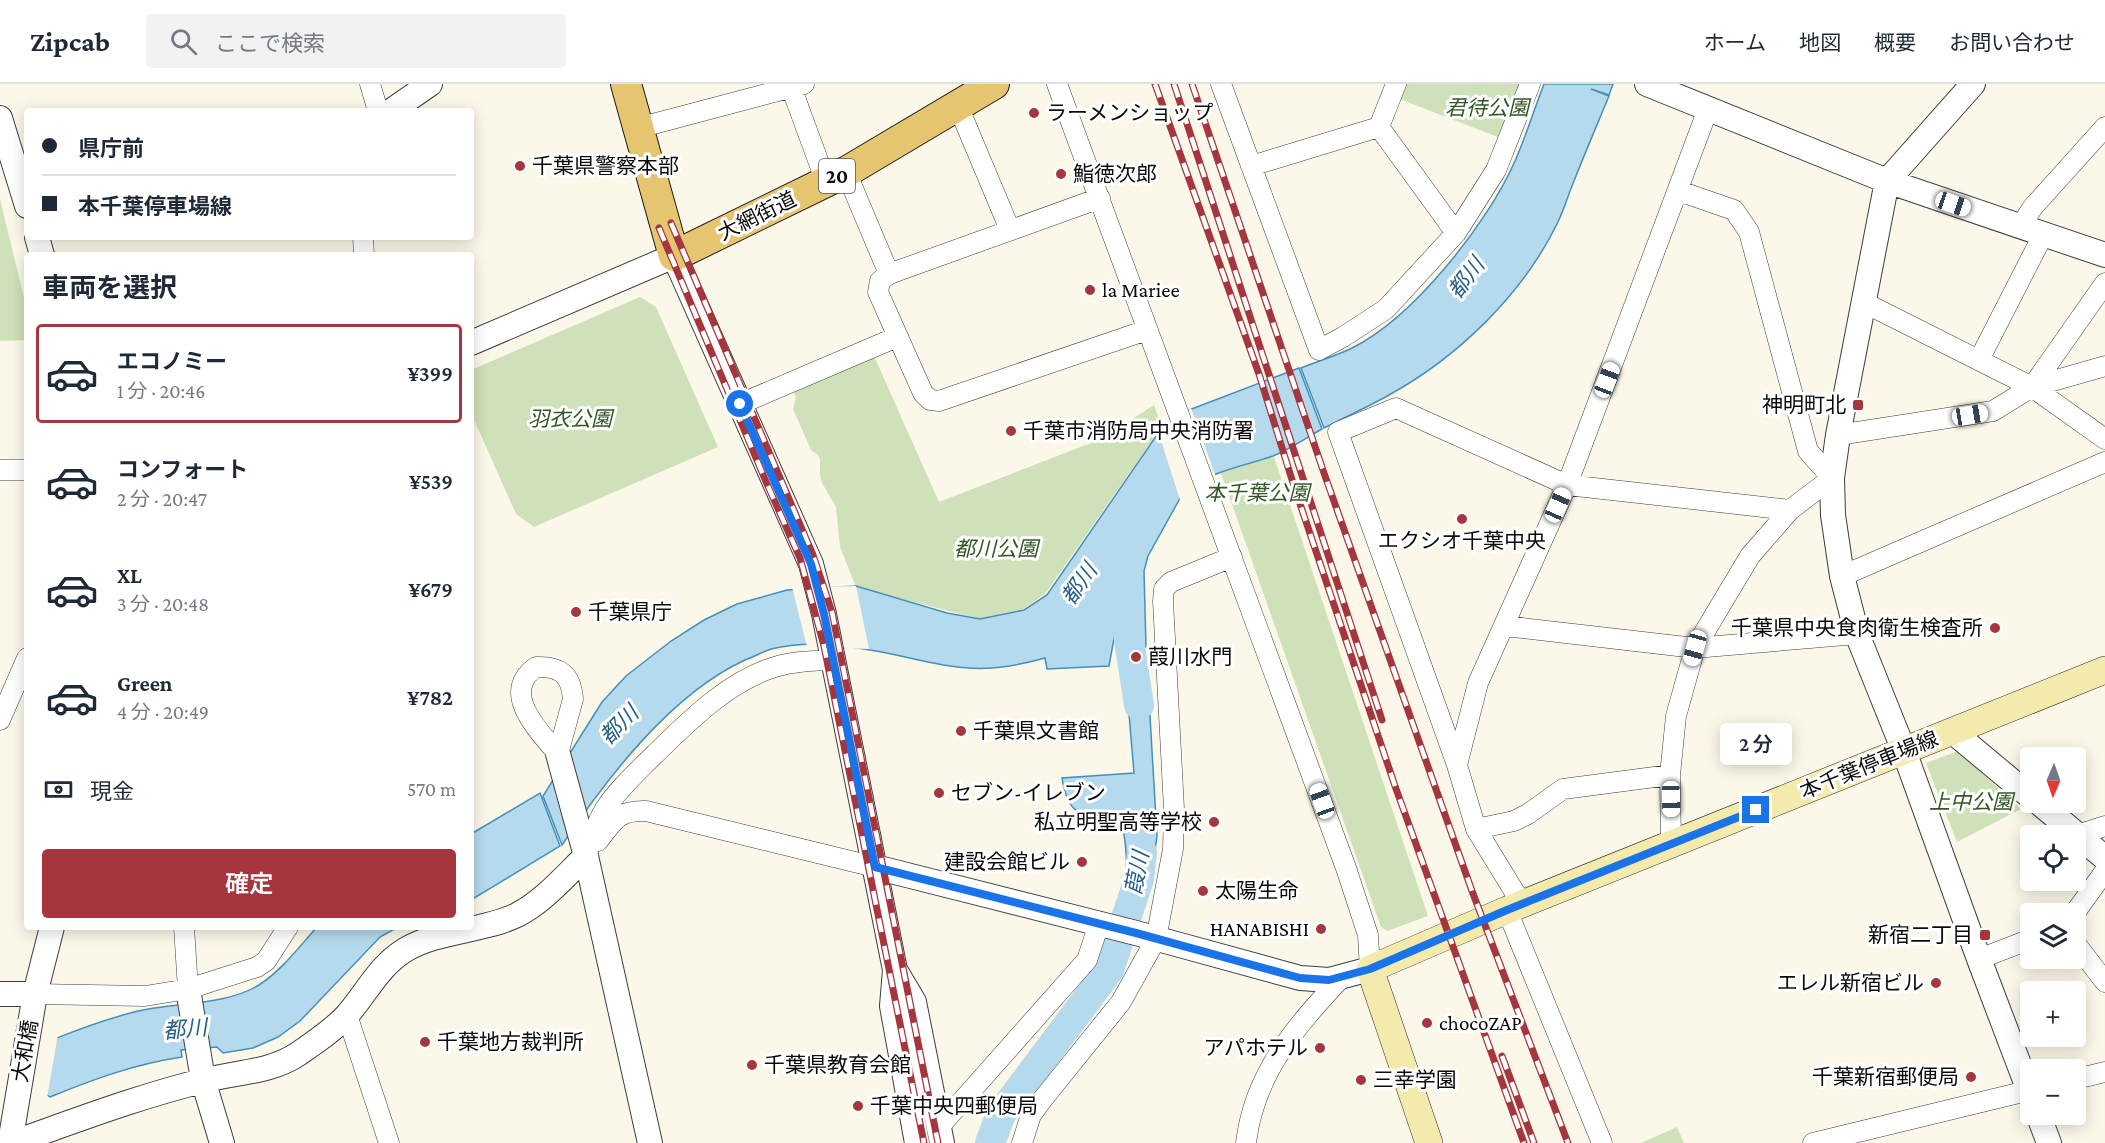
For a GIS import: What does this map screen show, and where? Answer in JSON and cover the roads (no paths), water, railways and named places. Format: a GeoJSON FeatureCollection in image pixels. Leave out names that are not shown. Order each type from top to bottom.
{"type":"FeatureCollection","features":[{"type":"Feature","properties":{"kind":"main road"},"geometry":{"type":"LineString","coordinates":[[626,84],[674,256]]}},
{"type":"Feature","properties":{"kind":"main road","name":"大網街道"},"geometry":{"type":"LineString","coordinates":[[674,256],[836,177],[994,84]]}},
{"type":"Feature","properties":{"kind":"main road","name":"本千葉停車場線"},"geometry":{"type":"LineString","coordinates":[[1370,969],[1514,907],[2105,670]]}},
{"type":"Feature","properties":{"kind":"main road"},"geometry":{"type":"LineString","coordinates":[[1370,969],[1429,1143]]}},
{"type":"Feature","properties":{"kind":"street"},"geometry":{"type":"LineString","coordinates":[[370,84],[377,108]]}},
{"type":"Feature","properties":{"kind":"street"},"geometry":{"type":"LineString","coordinates":[[395,108],[430,84]]}},
{"type":"Feature","properties":{"kind":"street"},"geometry":{"type":"LineString","coordinates":[[474,928],[518,914],[551,889],[586,856],[621,814],[630,810],[646,811],[875,867],[1300,978],[1329,980],[1370,969],[1368,935],[1346,868],[1057,84]]}},
{"type":"Feature","properties":{"kind":"street"},"geometry":{"type":"LineString","coordinates":[[1221,84],[1319,350],[1386,309],[1456,233],[1496,170],[1530,84]]}},
{"type":"Feature","properties":{"kind":"street"},"geometry":{"type":"LineString","coordinates":[[1379,127],[1396,84]]}},
{"type":"Feature","properties":{"kind":"street"},"geometry":{"type":"LineString","coordinates":[[1647,84],[1696,98],[1887,181],[2105,255]]}},
{"type":"Feature","properties":{"kind":"street"},"geometry":{"type":"LineString","coordinates":[[1973,84],[1887,181],[1838,435],[1832,478],[1833,515],[1842,576],[1857,634],[1904,751],[2020,1066]]}},
{"type":"Feature","properties":{"kind":"street"},"geometry":{"type":"LineString","coordinates":[[638,128],[795,85],[836,177],[889,274]]}},
{"type":"Feature","properties":{"kind":"street"},"geometry":{"type":"LineString","coordinates":[[1457,765],[1478,682],[1568,485],[1679,191],[1696,98]]}},
{"type":"Feature","properties":{"kind":"street"},"geometry":{"type":"LineString","coordinates":[[958,106],[1010,230]]}},
{"type":"Feature","properties":{"kind":"street"},"geometry":{"type":"LineString","coordinates":[[0,118],[24,196]]}},
{"type":"Feature","properties":{"kind":"street"},"geometry":{"type":"LineString","coordinates":[[1251,166],[1379,127]]}},
{"type":"Feature","properties":{"kind":"street"},"geometry":{"type":"LineString","coordinates":[[1379,127],[1456,233]]}},
{"type":"Feature","properties":{"kind":"street"},"geometry":{"type":"LineString","coordinates":[[2019,227],[2033,207],[2105,127]]}},
{"type":"Feature","properties":{"kind":"street"},"geometry":{"type":"LineString","coordinates":[[1679,191],[1734,210],[1749,232],[1808,451],[1832,478]]}},
{"type":"Feature","properties":{"kind":"street"},"geometry":{"type":"LineString","coordinates":[[1100,198],[889,274],[880,281],[878,292],[923,393],[930,400],[939,401],[1147,330]]}},
{"type":"Feature","properties":{"kind":"street"},"geometry":{"type":"LineString","coordinates":[[1979,360],[2043,235]]}},
{"type":"Feature","properties":{"kind":"street"},"geometry":{"type":"LineString","coordinates":[[474,342],[674,256],[811,564],[824,614],[895,970],[892,1005],[917,1143]]}},
{"type":"Feature","properties":{"kind":"street"},"geometry":{"type":"LineString","coordinates":[[2032,387],[2105,283]]}},
{"type":"Feature","properties":{"kind":"street"},"geometry":{"type":"LineString","coordinates":[[1863,302],[2032,387],[2105,439]]}},
{"type":"Feature","properties":{"kind":"street"},"geometry":{"type":"LineString","coordinates":[[740,404],[897,337]]}},
{"type":"Feature","properties":{"kind":"street"},"geometry":{"type":"LineString","coordinates":[[1838,435],[1993,411],[2032,387],[2105,366]]}},
{"type":"Feature","properties":{"kind":"street"},"geometry":{"type":"LineString","coordinates":[[1602,1143],[1514,907],[1476,829],[1457,765],[1338,432],[1396,408],[1568,485],[1790,510]]}},
{"type":"Feature","properties":{"kind":"street"},"geometry":{"type":"LineString","coordinates":[[1842,576],[2105,462]]}},
{"type":"Feature","properties":{"kind":"street"},"geometry":{"type":"LineString","coordinates":[[0,470],[24,470]]}},
{"type":"Feature","properties":{"kind":"street"},"geometry":{"type":"LineString","coordinates":[[1671,844],[1670,775],[1676,716],[1695,648],[1750,556],[1790,510],[1832,478]]}},
{"type":"Feature","properties":{"kind":"street"},"geometry":{"type":"LineString","coordinates":[[1022,1143],[1031,1115],[1041,1100],[1121,1002],[1146,936],[1173,849],[1174,809],[1164,588],[1171,582],[1232,557]]}},
{"type":"Feature","properties":{"kind":"street"},"geometry":{"type":"LineString","coordinates":[[1505,626],[1695,648],[1857,634]]}},
{"type":"Feature","properties":{"kind":"street"},"geometry":{"type":"LineString","coordinates":[[586,856],[595,828],[606,807],[627,782],[703,708],[746,680],[772,667],[794,662],[833,660]]}},
{"type":"Feature","properties":{"kind":"street"},"geometry":{"type":"LineString","coordinates":[[0,720],[24,665]]}},
{"type":"Feature","properties":{"kind":"street"},"geometry":{"type":"LineString","coordinates":[[1953,732],[2020,788]]}},
{"type":"Feature","properties":{"kind":"street"},"geometry":{"type":"LineString","coordinates":[[558,754],[586,856],[650,1143]]}},
{"type":"Feature","properties":{"kind":"street"},"geometry":{"type":"LineString","coordinates":[[1476,829],[1514,821],[1563,789],[1670,775]]}},
{"type":"Feature","properties":{"kind":"street"},"geometry":{"type":"LineString","coordinates":[[2051,813],[2065,825]]}},
{"type":"Feature","properties":{"kind":"street"},"geometry":{"type":"LineString","coordinates":[[2086,832],[2105,826]]}},
{"type":"Feature","properties":{"kind":"street"},"geometry":{"type":"LineString","coordinates":[[2086,842],[2105,858]]}},
{"type":"Feature","properties":{"kind":"street"},"geometry":{"type":"LineString","coordinates":[[2082,903],[2105,871]]}},
{"type":"Feature","properties":{"kind":"street"},"geometry":{"type":"LineString","coordinates":[[940,1135],[1087,960],[1105,926]]}},
{"type":"Feature","properties":{"kind":"street","name":"大和橋"},"geometry":{"type":"LineString","coordinates":[[11,1143],[35,994],[51,930]]}},
{"type":"Feature","properties":{"kind":"street"},"geometry":{"type":"LineString","coordinates":[[184,930],[188,989],[203,1080],[222,1143]]}},
{"type":"Feature","properties":{"kind":"street"},"geometry":{"type":"LineString","coordinates":[[0,994],[145,996],[188,989],[257,967],[266,961],[286,930]]}},
{"type":"Feature","properties":{"kind":"street"},"geometry":{"type":"LineString","coordinates":[[11,1143],[143,1098],[203,1080],[273,1066],[296,1056],[347,1016],[382,968],[402,951],[422,941],[465,930]]}},
{"type":"Feature","properties":{"kind":"street"},"geometry":{"type":"LineString","coordinates":[[1979,959],[2020,943]]}},
{"type":"Feature","properties":{"kind":"street"},"geometry":{"type":"LineString","coordinates":[[2086,957],[2105,982]]}},
{"type":"Feature","properties":{"kind":"street"},"geometry":{"type":"LineString","coordinates":[[895,970],[915,1002],[940,1135]]}},
{"type":"Feature","properties":{"kind":"street"},"geometry":{"type":"LineString","coordinates":[[1246,1143],[1259,1089],[1289,1037],[1343,976]]}},
{"type":"Feature","properties":{"kind":"street"},"geometry":{"type":"LineString","coordinates":[[347,1016],[389,1143]]}},
{"type":"Feature","properties":{"kind":"street"},"geometry":{"type":"LineString","coordinates":[[2086,1077],[2105,1072]]}},
{"type":"Feature","properties":{"kind":"street"},"geometry":{"type":"LineString","coordinates":[[1813,1143],[2020,1094]]}},
{"type":"Feature","properties":{"kind":"street"},"geometry":{"type":"LineString","coordinates":[[2042,1125],[2049,1143]]}},
{"type":"Feature","properties":{"kind":"water","name":"都川"},"geometry":{"type":"Polygon","coordinates":[[[1544,84],[1613,84],[1609,95],[1591,89],[1609,96],[1559,219],[1543,250],[1507,299],[1463,343],[1415,380],[1324,428],[1301,368],[1346,351],[1375,334],[1399,315],[1446,266],[1468,240],[1503,186],[1519,152],[1544,84]]]}},
{"type":"Feature","properties":{"kind":"water","name":"都川"},"geometry":{"type":"Polygon","coordinates":[[[1299,368],[1322,429],[1273,456],[1204,479],[1183,493],[1148,556],[1144,571],[1146,647],[1125,648],[1122,611],[1119,611],[1109,666],[1047,669],[1045,658],[1007,666],[968,668],[833,645],[808,644],[771,649],[718,675],[666,716],[620,766],[562,845],[543,796],[602,702],[626,676],[671,641],[704,620],[737,604],[787,590],[856,586],[947,613],[980,619],[1024,610],[1047,595],[1161,429],[1189,410],[1299,368]]]}},
{"type":"Feature","properties":{"kind":"water"},"geometry":{"type":"Polygon","coordinates":[[[1147,665],[1157,836],[1153,865],[1144,895],[1125,890],[1126,855],[1120,821],[1080,813],[1074,809],[1065,792],[1062,778],[1134,773],[1125,667],[1147,665]]]}},
{"type":"Feature","properties":{"kind":"water"},"geometry":{"type":"Polygon","coordinates":[[[540,793],[560,846],[474,898],[474,832],[540,793]]]}},
{"type":"Feature","properties":{"kind":"water","name":"都川"},"geometry":{"type":"Polygon","coordinates":[[[314,930],[393,930],[380,937],[300,1021],[278,1037],[253,1048],[223,1053],[217,1047],[181,1050],[182,1057],[115,1073],[50,1097],[0,1062],[66,1034],[134,1012],[215,1000],[245,992],[259,985],[290,958],[314,930]]]}},
{"type":"Feature","properties":{"kind":"waterway","name":"葭川"},"geometry":{"type":"LineString","coordinates":[[1124,608],[1139,705]]}},
{"type":"Feature","properties":{"kind":"waterway","name":"葭川"},"geometry":{"type":"LineString","coordinates":[[990,1143],[1001,1114],[1109,970],[1139,879],[1142,852]]}},
{"type":"Feature","properties":{"kind":"railway"},"geometry":{"type":"LineString","coordinates":[[1155,84],[1259,374],[1293,483],[1395,786],[1524,1143]]}},
{"type":"Feature","properties":{"kind":"railway"},"geometry":{"type":"LineString","coordinates":[[1174,84],[1382,720]]}},
{"type":"Feature","properties":{"kind":"railway"},"geometry":{"type":"LineString","coordinates":[[1192,84],[1324,473],[1472,891],[1568,1143]]}},
{"type":"Feature","properties":{"kind":"railway"},"geometry":{"type":"LineString","coordinates":[[671,223],[813,555],[832,612],[938,1143]]}},
{"type":"Feature","properties":{"kind":"railway"},"geometry":{"type":"LineString","coordinates":[[659,228],[800,558],[824,646],[924,1143]]}},
{"type":"Feature","properties":{"kind":"railway"},"geometry":{"type":"LineString","coordinates":[[1502,1056],[1534,1143]]}},
{"type":"Feature","properties":{"kind":"place","name":"ラーメンショップ"},"geometry":{"type":"Point","coordinates":[1034,113]}},
{"type":"Feature","properties":{"kind":"place","name":"千葉県警察本部"},"geometry":{"type":"Point","coordinates":[520,166]}},
{"type":"Feature","properties":{"kind":"place","name":"鮨徳次郎"},"geometry":{"type":"Point","coordinates":[1061,174]}},
{"type":"Feature","properties":{"kind":"place","name":"la Mariee"},"geometry":{"type":"Point","coordinates":[1090,290]}},
{"type":"Feature","properties":{"kind":"place","name":"神明町北"},"geometry":{"type":"Point","coordinates":[1858,405]}},
{"type":"Feature","properties":{"kind":"place","name":"千葉市消防局中央消防署"},"geometry":{"type":"Point","coordinates":[1011,431]}},
{"type":"Feature","properties":{"kind":"place","name":"エクシオ千葉中央"},"geometry":{"type":"Point","coordinates":[1462,519]}},
{"type":"Feature","properties":{"kind":"place","name":"千葉県庁"},"geometry":{"type":"Point","coordinates":[576,612]}},
{"type":"Feature","properties":{"kind":"place","name":"千葉県中央食肉衛生検査所"},"geometry":{"type":"Point","coordinates":[1995,628]}},
{"type":"Feature","properties":{"kind":"place","name":"葭川水門"},"geometry":{"type":"Point","coordinates":[1136,657]}},
{"type":"Feature","properties":{"kind":"place","name":"千葉県文書館"},"geometry":{"type":"Point","coordinates":[961,731]}},
{"type":"Feature","properties":{"kind":"place","name":"セブン-イレブン"},"geometry":{"type":"Point","coordinates":[939,793]}},
{"type":"Feature","properties":{"kind":"place","name":"私立明聖高等学校"},"geometry":{"type":"Point","coordinates":[1214,822]}},
{"type":"Feature","properties":{"kind":"place","name":"建設会館ビル"},"geometry":{"type":"Point","coordinates":[1082,862]}},
{"type":"Feature","properties":{"kind":"place","name":"太陽生命"},"geometry":{"type":"Point","coordinates":[1203,891]}},
{"type":"Feature","properties":{"kind":"place","name":"HANABISHI"},"geometry":{"type":"Point","coordinates":[1321,929]}},
{"type":"Feature","properties":{"kind":"place","name":"新宿二丁目"},"geometry":{"type":"Point","coordinates":[1985,935]}},
{"type":"Feature","properties":{"kind":"place","name":"エレル新宿ビル"},"geometry":{"type":"Point","coordinates":[1936,983]}},
{"type":"Feature","properties":{"kind":"place","name":"chocoZAP"},"geometry":{"type":"Point","coordinates":[1427,1023]}},
{"type":"Feature","properties":{"kind":"place","name":"千葉地方裁判所"},"geometry":{"type":"Point","coordinates":[425,1042]}},
{"type":"Feature","properties":{"kind":"place","name":"アパホテル"},"geometry":{"type":"Point","coordinates":[1320,1048]}},
{"type":"Feature","properties":{"kind":"place","name":"千葉県教育会館"},"geometry":{"type":"Point","coordinates":[752,1065]}},
{"type":"Feature","properties":{"kind":"place","name":"千葉新宿郵便局"},"geometry":{"type":"Point","coordinates":[1971,1077]}},
{"type":"Feature","properties":{"kind":"place","name":"三幸学園"},"geometry":{"type":"Point","coordinates":[1361,1080]}},
{"type":"Feature","properties":{"kind":"place","name":"千葉中央四郵便局"},"geometry":{"type":"Point","coordinates":[858,1106]}},
{"type":"Feature","properties":{"kind":"park label","name":"君待公園"},"geometry":{"type":"Point","coordinates":[1487,108]}},
{"type":"Feature","properties":{"kind":"park label","name":"羽衣公園"},"geometry":{"type":"Point","coordinates":[570,419]}},
{"type":"Feature","properties":{"kind":"park label","name":"本千葉公園"},"geometry":{"type":"Point","coordinates":[1257,493]}},
{"type":"Feature","properties":{"kind":"park label","name":"都川公園"},"geometry":{"type":"Point","coordinates":[996,549]}},
{"type":"Feature","properties":{"kind":"park label","name":"上中公園"},"geometry":{"type":"Point","coordinates":[1971,802]}}]}
